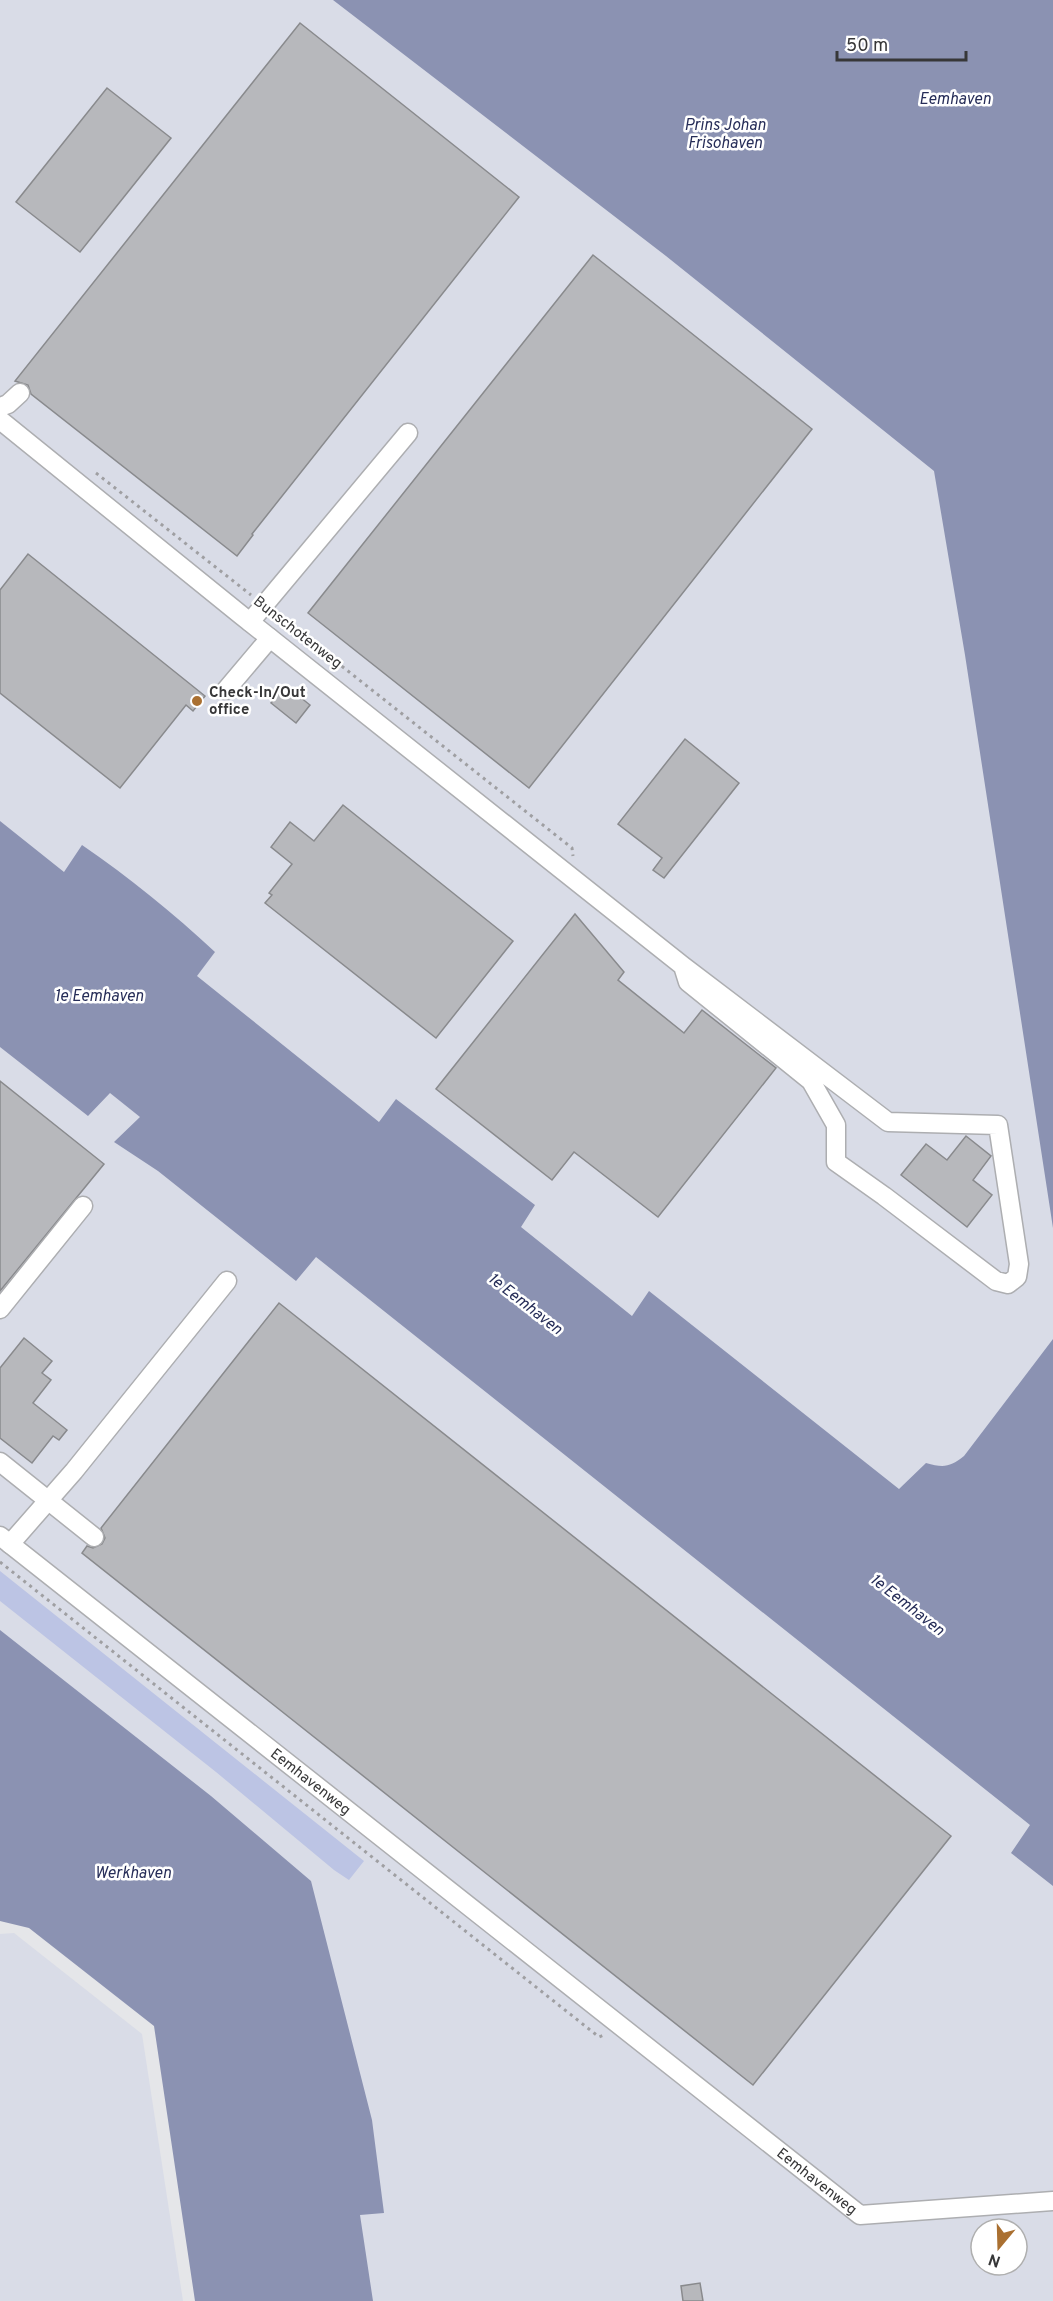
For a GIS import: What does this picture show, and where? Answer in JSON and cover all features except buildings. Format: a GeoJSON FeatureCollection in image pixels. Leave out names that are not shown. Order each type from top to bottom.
{"type":"FeatureCollection","features":[{"type":"Feature","properties":{"kind":"street"},"geometry":{"type":"LineString","coordinates":[[0,407],[8,404],[20,393]]}},
{"type":"Feature","properties":{"kind":"street","name":"Bunschotenweg"},"geometry":{"type":"LineString","coordinates":[[0,420],[683,966],[888,1122],[998,1125],[1019,1263],[1017,1277],[1008,1284],[996,1281],[836,1162],[836,1125],[811,1081],[688,982],[683,966]]}},
{"type":"Feature","properties":{"kind":"street"},"geometry":{"type":"LineString","coordinates":[[250,622],[408,433]]}},
{"type":"Feature","properties":{"kind":"street"},"geometry":{"type":"LineString","coordinates":[[226,690],[270,638]]}},
{"type":"Feature","properties":{"kind":"street"},"geometry":{"type":"LineString","coordinates":[[0,1309],[83,1206]]}},
{"type":"Feature","properties":{"kind":"street"},"geometry":{"type":"LineString","coordinates":[[5,1540],[48,1500],[226,1281]]}},
{"type":"Feature","properties":{"kind":"street"},"geometry":{"type":"LineString","coordinates":[[0,1462],[94,1537]]}},
{"type":"Feature","properties":{"kind":"street","name":"Eemhavenweg"},"geometry":{"type":"LineString","coordinates":[[5,1540],[860,2215],[1053,2201]]}},
{"type":"Feature","properties":{"kind":"path","name":"Bunschotenweg"},"geometry":{"type":"LineString","coordinates":[[91,469],[572,848],[575,878]]}},
{"type":"Feature","properties":{"kind":"path","name":"Eemhavenweg"},"geometry":{"type":"LineString","coordinates":[[0,1562],[599,2037],[622,2029]]}},
{"type":"Feature","properties":{"kind":"shaded area"},"geometry":{"type":"Polygon","coordinates":[[[0,0],[441,0],[977,439],[1053,890],[1053,2301],[315,2301],[0,1700],[0,0]]]}},
{"type":"Feature","properties":{"kind":"shaded area"},"geometry":{"type":"Polygon","coordinates":[[[0,1571],[364,1861],[349,1880],[0,1601],[0,1571]]]}},
{"type":"Feature","properties":{"kind":"shaded area"},"geometry":{"type":"Polygon","coordinates":[[[14,1933],[142,2034],[183,2301],[0,2301],[0,1934],[14,1933]]]}},
{"type":"Feature","properties":{"kind":"water"},"geometry":{"type":"Polygon","coordinates":[[[333,0],[1053,0],[1053,1228],[965,655],[934,471],[666,256],[333,0]]]}},
{"type":"Feature","properties":{"kind":"water","name":"1e Eemhaven"},"geometry":{"type":"Polygon","coordinates":[[[0,821],[64,872],[82,845],[117,870],[167,909],[215,952],[197,976],[379,1122],[396,1099],[535,1205],[521,1227],[632,1316],[649,1291],[899,1489],[926,1463],[947,1466],[964,1456],[1053,1339],[1053,1886],[1011,1853],[1030,1825],[316,1257],[296,1281],[158,1171],[114,1142],[140,1117],[110,1093],[88,1116],[0,1047],[0,821]]]}},
{"type":"Feature","properties":{"kind":"water","name":"Werkhaven"},"geometry":{"type":"Polygon","coordinates":[[[0,1630],[211,1796],[311,1881],[372,2120],[384,2213],[360,2215],[373,2301],[195,2301],[154,2026],[29,1928],[0,1921],[0,1630]]]}},
{"type":"Feature","properties":{"kind":"place","name":"Check-In/Out office"},"geometry":{"type":"Point","coordinates":[197,701]}},
{"type":"Feature","properties":{"kind":"water label","name":"Eemhaven"},"geometry":{"type":"Point","coordinates":[955,98]}},
{"type":"Feature","properties":{"kind":"water label","name":"Prins Johan Frisohaven"},"geometry":{"type":"Point","coordinates":[725,133]}}]}
